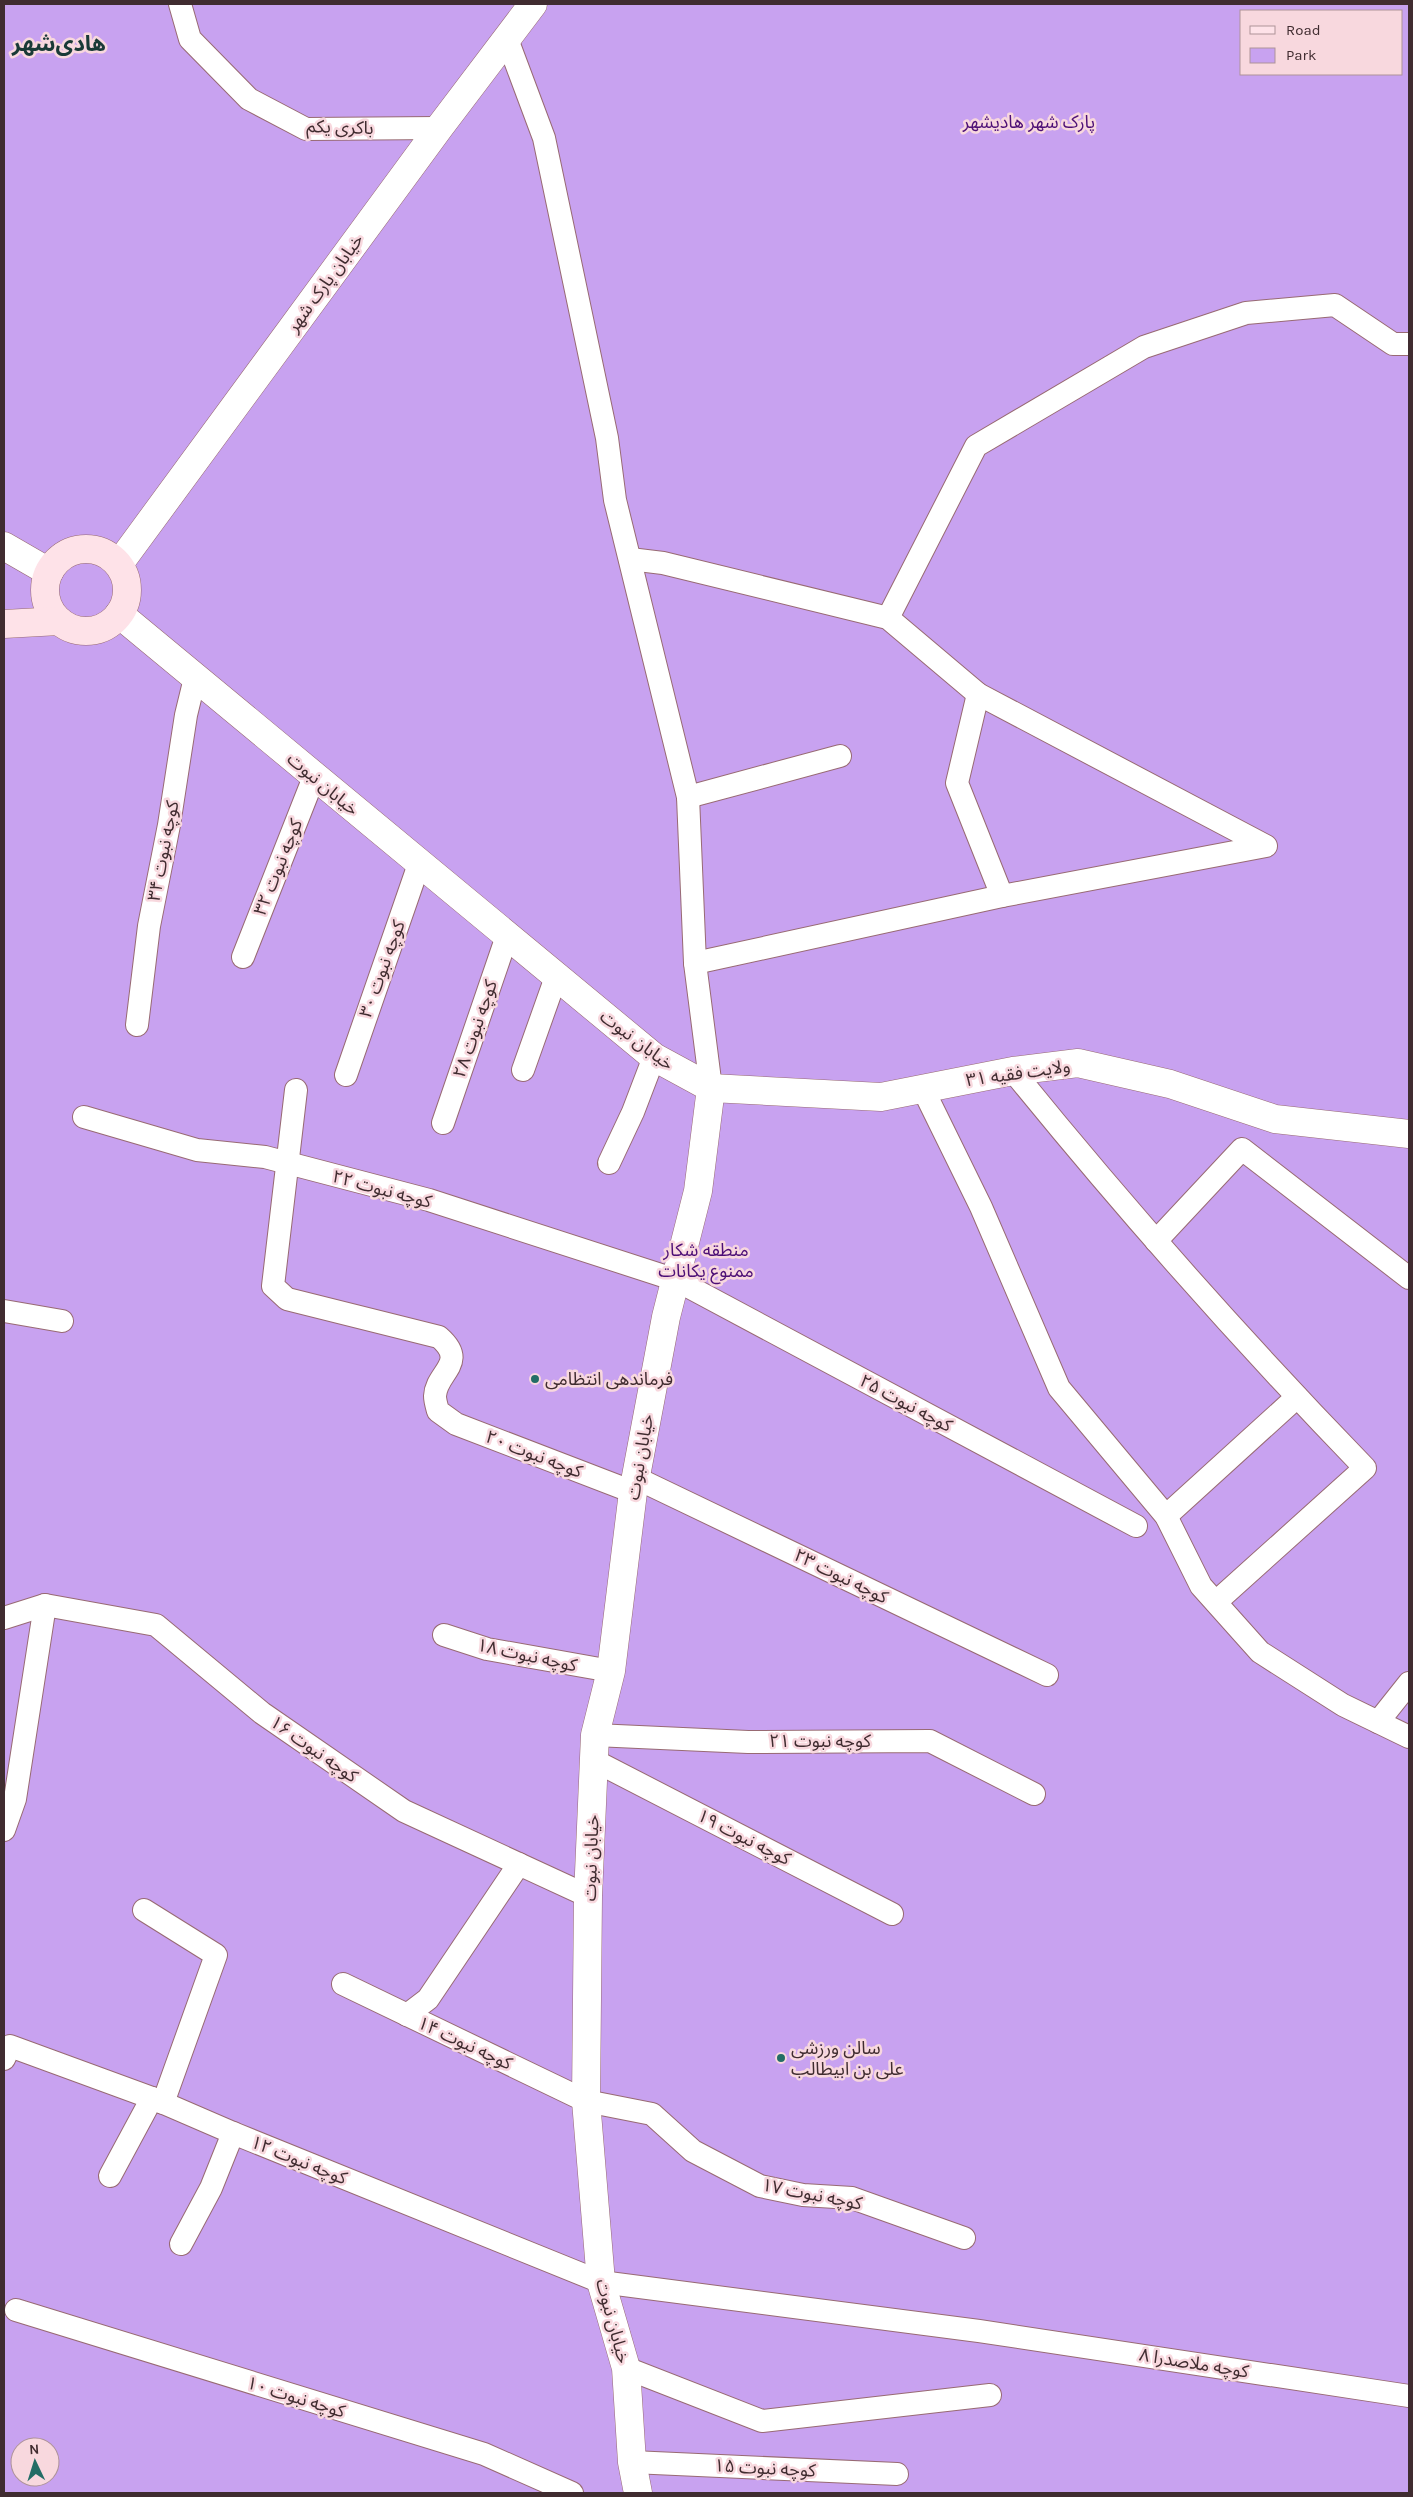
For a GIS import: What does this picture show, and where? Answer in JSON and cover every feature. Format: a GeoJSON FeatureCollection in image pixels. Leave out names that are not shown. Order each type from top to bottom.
{"type":"FeatureCollection","features":[{"type":"Feature","properties":{"kind":"main road"},"geometry":{"type":"LineString","coordinates":[[86,548],[99,550],[119,564],[125,576],[128,589],[126,603],[110,624],[97,629],[84,630],[71,628],[59,621],[51,610],[46,598],[45,585],[49,572],[62,556],[74,550],[86,548]]}},
{"type":"Feature","properties":{"kind":"main road"},"geometry":{"type":"LineString","coordinates":[[4,624],[59,621]]}},
{"type":"Feature","properties":{"kind":"street","name":"باکری یکم"},"geometry":{"type":"LineString","coordinates":[[180,4],[190,39],[249,99],[306,129],[439,128]]}},
{"type":"Feature","properties":{"kind":"street","name":"خیابان پارک شهر"},"geometry":{"type":"LineString","coordinates":[[119,564],[439,128],[533,4]]}},
{"type":"Feature","properties":{"kind":"street"},"geometry":{"type":"LineString","coordinates":[[507,39],[544,138],[607,438],[616,500],[688,797],[695,963],[711,1088]]}},
{"type":"Feature","properties":{"kind":"street"},"geometry":{"type":"LineString","coordinates":[[888,618],[976,446],[1144,347],[1246,313],[1336,305],[1393,344],[1409,344]]}},
{"type":"Feature","properties":{"kind":"street"},"geometry":{"type":"LineString","coordinates":[[4,546],[49,572]]}},
{"type":"Feature","properties":{"kind":"street"},"geometry":{"type":"LineString","coordinates":[[630,560],[663,563],[888,618],[978,694],[1266,846],[1002,896],[695,963]]}},
{"type":"Feature","properties":{"kind":"street","name":"خیابان نبوت"},"geometry":{"type":"LineString","coordinates":[[119,614],[654,1057],[711,1088],[698,1191],[666,1317],[634,1485],[610,1671],[595,1748],[588,1896],[586,2101],[600,2282],[626,2368],[632,2462],[638,2493]]}},
{"type":"Feature","properties":{"kind":"street","name":"کوچه نبوت ۳۴"},"geometry":{"type":"LineString","coordinates":[[137,1026],[149,926],[169,825],[186,715],[195,678]]}},
{"type":"Feature","properties":{"kind":"street"},"geometry":{"type":"LineString","coordinates":[[978,694],[957,782],[1002,896]]}},
{"type":"Feature","properties":{"kind":"street"},"geometry":{"type":"LineString","coordinates":[[688,797],[840,756]]}},
{"type":"Feature","properties":{"kind":"street","name":"کوچه نبوت ۳۲"},"geometry":{"type":"LineString","coordinates":[[242,957],[314,777]]}},
{"type":"Feature","properties":{"kind":"street","name":"کوچه نبوت ۳۰"},"geometry":{"type":"LineString","coordinates":[[346,1075],[352,1052],[419,864]]}},
{"type":"Feature","properties":{"kind":"street","name":"کوچه نبوت ۲۸"},"geometry":{"type":"LineString","coordinates":[[443,1123],[507,936]]}},
{"type":"Feature","properties":{"kind":"street"},"geometry":{"type":"LineString","coordinates":[[523,1070],[556,977]]}},
{"type":"Feature","properties":{"kind":"street"},"geometry":{"type":"LineString","coordinates":[[609,1163],[634,1112],[654,1057]]}},
{"type":"Feature","properties":{"kind":"street","name":"ولایت فقیه ۳۱"},"geometry":{"type":"LineString","coordinates":[[711,1088],[881,1097],[1013,1071],[1078,1064],[1170,1084],[1274,1119],[1409,1134]]}},
{"type":"Feature","properties":{"kind":"street"},"geometry":{"type":"LineString","coordinates":[[1013,1071],[1088,1164],[1254,1353],[1365,1468],[1216,1602]]}},
{"type":"Feature","properties":{"kind":"street"},"geometry":{"type":"LineString","coordinates":[[923,1089],[981,1206],[1059,1388],[1166,1516],[1201,1586],[1260,1652],[1342,1705],[1409,1737]]}},
{"type":"Feature","properties":{"kind":"street"},"geometry":{"type":"LineString","coordinates":[[287,1163],[296,1090]]}},
{"type":"Feature","properties":{"kind":"street","name":"کوچه نبوت ۲۲"},"geometry":{"type":"LineString","coordinates":[[84,1117],[197,1150],[265,1157],[429,1200],[676,1280]]}},
{"type":"Feature","properties":{"kind":"street"},"geometry":{"type":"LineString","coordinates":[[1156,1241],[1242,1149],[1409,1278]]}},
{"type":"Feature","properties":{"kind":"street","name":"کوچه نبوت ۲۰"},"geometry":{"type":"LineString","coordinates":[[287,1163],[273,1286],[287,1299],[438,1337],[449,1346],[452,1362],[435,1394],[438,1412],[456,1424],[634,1485]]}},
{"type":"Feature","properties":{"kind":"street","name":"کوچه نبوت ۲۵"},"geometry":{"type":"LineString","coordinates":[[676,1280],[1136,1526]]}},
{"type":"Feature","properties":{"kind":"street"},"geometry":{"type":"LineString","coordinates":[[4,1311],[62,1321]]}},
{"type":"Feature","properties":{"kind":"street"},"geometry":{"type":"LineString","coordinates":[[1166,1516],[1297,1397]]}},
{"type":"Feature","properties":{"kind":"street","name":"کوچه نبوت ۲۳"},"geometry":{"type":"LineString","coordinates":[[634,1485],[1047,1675]]}},
{"type":"Feature","properties":{"kind":"street"},"geometry":{"type":"LineString","coordinates":[[4,1618],[45,1606],[15,1799],[4,1830]]}},
{"type":"Feature","properties":{"kind":"street","name":"کوچه نبوت ۱۶"},"geometry":{"type":"LineString","coordinates":[[45,1606],[156,1625],[262,1713],[404,1812],[588,1896]]}},
{"type":"Feature","properties":{"kind":"street","name":"کوچه نبوت ۱۸"},"geometry":{"type":"LineString","coordinates":[[444,1635],[487,1649],[610,1671]]}},
{"type":"Feature","properties":{"kind":"street"},"geometry":{"type":"LineString","coordinates":[[1378,1722],[1409,1683]]}},
{"type":"Feature","properties":{"kind":"street","name":"کوچه نبوت ۲۱"},"geometry":{"type":"LineString","coordinates":[[595,1748],[748,1742],[930,1741],[1034,1794]]}},
{"type":"Feature","properties":{"kind":"street","name":"کوچه نبوت ۱۹"},"geometry":{"type":"LineString","coordinates":[[595,1748],[892,1914]]}},
{"type":"Feature","properties":{"kind":"street"},"geometry":{"type":"LineString","coordinates":[[407,2015],[428,1999],[519,1864]]}},
{"type":"Feature","properties":{"kind":"street"},"geometry":{"type":"LineString","coordinates":[[110,2176],[158,2100],[216,1955],[144,1910]]}},
{"type":"Feature","properties":{"kind":"street","name":"کوچه نبوت ۱۴"},"geometry":{"type":"LineString","coordinates":[[343,1984],[586,2101]]}},
{"type":"Feature","properties":{"kind":"street","name":"کوچه نبوت ۱۲"},"geometry":{"type":"LineString","coordinates":[[4,2059],[10,2046],[158,2100],[234,2133],[600,2282],[979,2331]]}},
{"type":"Feature","properties":{"kind":"street","name":"کوچه نبوت ۱۷"},"geometry":{"type":"LineString","coordinates":[[586,2101],[652,2114],[693,2151],[760,2186],[803,2194],[852,2198],[964,2238]]}},
{"type":"Feature","properties":{"kind":"street"},"geometry":{"type":"LineString","coordinates":[[181,2244],[211,2188],[234,2133]]}},
{"type":"Feature","properties":{"kind":"street","name":"کوچه نبوت ۱۰"},"geometry":{"type":"LineString","coordinates":[[16,2310],[484,2454],[572,2493]]}},
{"type":"Feature","properties":{"kind":"street","name":"کوچه ملاصدرا ۸"},"geometry":{"type":"LineString","coordinates":[[979,2331],[1409,2396]]}},
{"type":"Feature","properties":{"kind":"street"},"geometry":{"type":"LineString","coordinates":[[626,2368],[762,2420],[990,2395]]}},
{"type":"Feature","properties":{"kind":"street","name":"کوچه نبوت ۱۵"},"geometry":{"type":"LineString","coordinates":[[632,2462],[897,2474]]}},
{"type":"Feature","properties":{"kind":"green space","name":"منطقه شکار ممنوع یکانات"},"geometry":{"type":"Polygon","coordinates":[[[4,4],[1409,4],[1409,2493],[4,2493],[4,4]]]}},
{"type":"Feature","properties":{"kind":"place","name":"فرماندهی انتظامی"},"geometry":{"type":"Point","coordinates":[535,1379]}},
{"type":"Feature","properties":{"kind":"place","name":"سالن ورزشی علی بن ابیطالب"},"geometry":{"type":"Point","coordinates":[781,2058]}},
{"type":"Feature","properties":{"kind":"district","name":"هادی‌شهر"},"geometry":{"type":"Point","coordinates":[59,43]}},
{"type":"Feature","properties":{"kind":"park label","name":"پارک شهر هادیشهر"},"geometry":{"type":"Point","coordinates":[1029,122]}}]}
